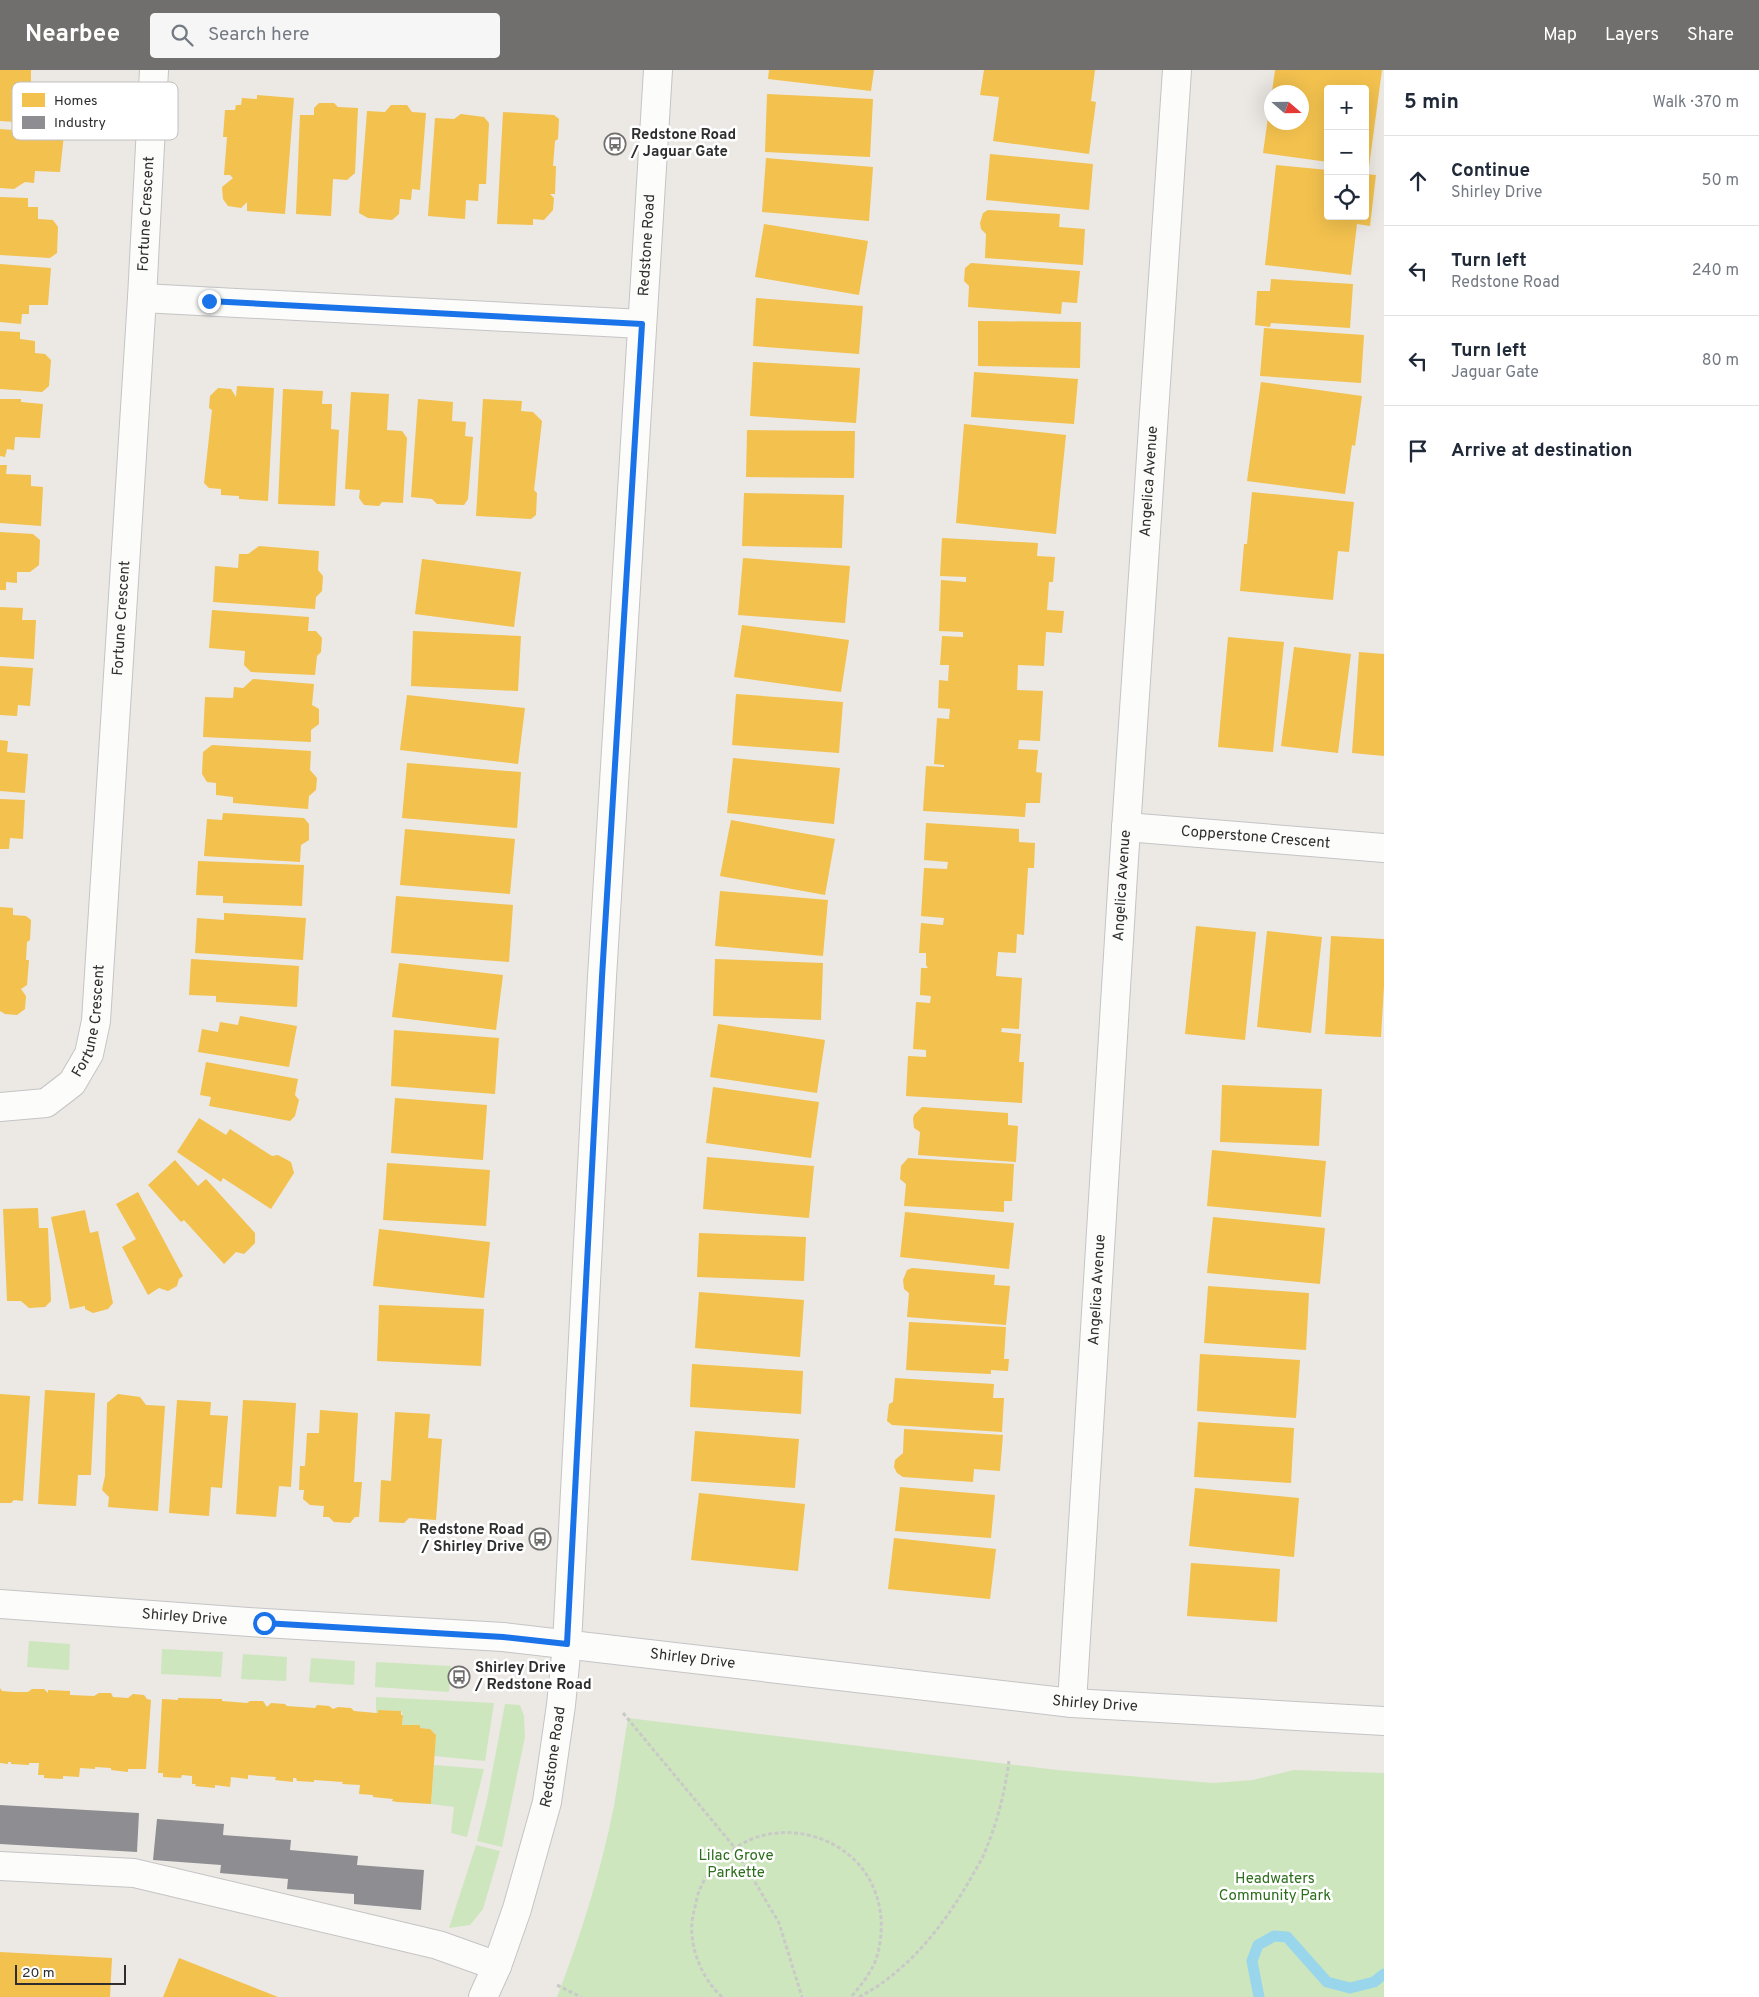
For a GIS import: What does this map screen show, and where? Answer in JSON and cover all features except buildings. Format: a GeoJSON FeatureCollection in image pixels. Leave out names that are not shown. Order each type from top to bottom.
{"type":"FeatureCollection","features":[{"type":"Feature","properties":{"kind":"street","name":"Redstone Road"},"geometry":{"type":"LineString","coordinates":[[483,1997],[497,1966],[517,1909],[547,1802],[561,1705],[567,1644],[601,987],[658,70]]}},
{"type":"Feature","properties":{"kind":"street","name":"Angelica Avenue"},"geometry":{"type":"LineString","coordinates":[[1072,1703],[1126,827],[1177,70]]}},
{"type":"Feature","properties":{"kind":"street","name":"Fortune Crescent"},"geometry":{"type":"LineString","coordinates":[[0,1107],[46,1103],[72,1083],[89,1054],[96,1020],[150,140]]}},
{"type":"Feature","properties":{"kind":"street"},"geometry":{"type":"LineString","coordinates":[[142,298],[642,324]]}},
{"type":"Feature","properties":{"kind":"street","name":"Copperstone Crescent"},"geometry":{"type":"LineString","coordinates":[[1126,827],[1384,848]]}},
{"type":"Feature","properties":{"kind":"street","name":"Shirley Drive"},"geometry":{"type":"LineString","coordinates":[[0,1604],[264,1623],[503,1637],[1072,1703],[1384,1721]]}},
{"type":"Feature","properties":{"kind":"street"},"geometry":{"type":"LineString","coordinates":[[0,1866],[134,1872],[438,1945],[497,1966]]}},
{"type":"Feature","properties":{"kind":"path"},"geometry":{"type":"LineString","coordinates":[[623,1713],[735,1848],[779,1923],[802,1997]]}},
{"type":"Feature","properties":{"kind":"path"},"geometry":{"type":"LineString","coordinates":[[859,1997],[891,1977],[924,1946],[959,1900],[986,1851],[1003,1799],[1009,1761]]}},
{"type":"Feature","properties":{"kind":"path"},"geometry":{"type":"LineString","coordinates":[[722,1997],[703,1973],[694,1947],[692,1918],[700,1888],[717,1862],[735,1848],[742,1843],[771,1833],[803,1833],[833,1843],[857,1862],[874,1888],[882,1919],[879,1950],[867,1979],[851,1997]]}},
{"type":"Feature","properties":{"kind":"path"},"geometry":{"type":"LineString","coordinates":[[557,1985],[581,1997]]}},
{"type":"Feature","properties":{"kind":"green space"},"geometry":{"type":"Polygon","coordinates":[[[29,1641],[70,1644],[69,1670],[27,1667],[29,1641]]]}},
{"type":"Feature","properties":{"kind":"green space"},"geometry":{"type":"Polygon","coordinates":[[[162,1649],[223,1652],[221,1677],[161,1674],[162,1649]]]}},
{"type":"Feature","properties":{"kind":"green space"},"geometry":{"type":"Polygon","coordinates":[[[243,1654],[287,1657],[286,1681],[241,1679],[243,1654]]]}},
{"type":"Feature","properties":{"kind":"green space"},"geometry":{"type":"Polygon","coordinates":[[[311,1658],[355,1661],[354,1685],[309,1682],[311,1658]]]}},
{"type":"Feature","properties":{"kind":"green space"},"geometry":{"type":"Polygon","coordinates":[[[376,1662],[451,1666],[449,1692],[375,1687],[376,1662]]]}},
{"type":"Feature","properties":{"kind":"green space"},"geometry":{"type":"Polygon","coordinates":[[[376,1697],[494,1703],[485,1761],[434,1756],[436,1735],[430,1729],[420,1728],[420,1725],[402,1725],[403,1715],[401,1711],[379,1710],[376,1713],[376,1697]]]}},
{"type":"Feature","properties":{"kind":"green space"},"geometry":{"type":"Polygon","coordinates":[[[505,1704],[520,1705],[524,1716],[525,1737],[502,1847],[477,1841],[487,1800],[505,1704]]]}},
{"type":"Feature","properties":{"kind":"green space","name":"Lilac Grove Parkette"},"geometry":{"type":"Polygon","coordinates":[[[628,1718],[1057,1770],[1213,1783],[1253,1780],[1294,1770],[1384,1773],[1384,1997],[557,1997],[597,1879],[614,1806],[628,1718]]]}},
{"type":"Feature","properties":{"kind":"green space"},"geometry":{"type":"Polygon","coordinates":[[[434,1765],[484,1769],[467,1837],[451,1833],[454,1807],[431,1804],[434,1765]]]}},
{"type":"Feature","properties":{"kind":"green space"},"geometry":{"type":"Polygon","coordinates":[[[476,1845],[500,1851],[483,1909],[470,1925],[449,1928],[476,1845]]]}},
{"type":"Feature","properties":{"kind":"waterway"},"geometry":{"type":"LineString","coordinates":[[1259,1997],[1252,1961],[1258,1945],[1274,1936],[1287,1937],[1327,1982],[1350,1988],[1374,1982],[1384,1974]]}},
{"type":"Feature","properties":{"kind":"place","name":"Redstone Road / Jaguar Gate"},"geometry":{"type":"Point","coordinates":[615,144]}},
{"type":"Feature","properties":{"kind":"place","name":"Redstone Road / Shirley Drive"},"geometry":{"type":"Point","coordinates":[540,1539]}},
{"type":"Feature","properties":{"kind":"place","name":"Shirley Drive / Redstone Road"},"geometry":{"type":"Point","coordinates":[459,1677]}},
{"type":"Feature","properties":{"kind":"route"},"geometry":{"type":"LineString","coordinates":[[209,301],[642,324],[602,977],[567,1644],[503,1637],[264,1623]]}},
{"type":"Feature","properties":{"kind":"park label","name":"Headwaters Community Park"},"geometry":{"type":"Point","coordinates":[1275,1888]}}]}
